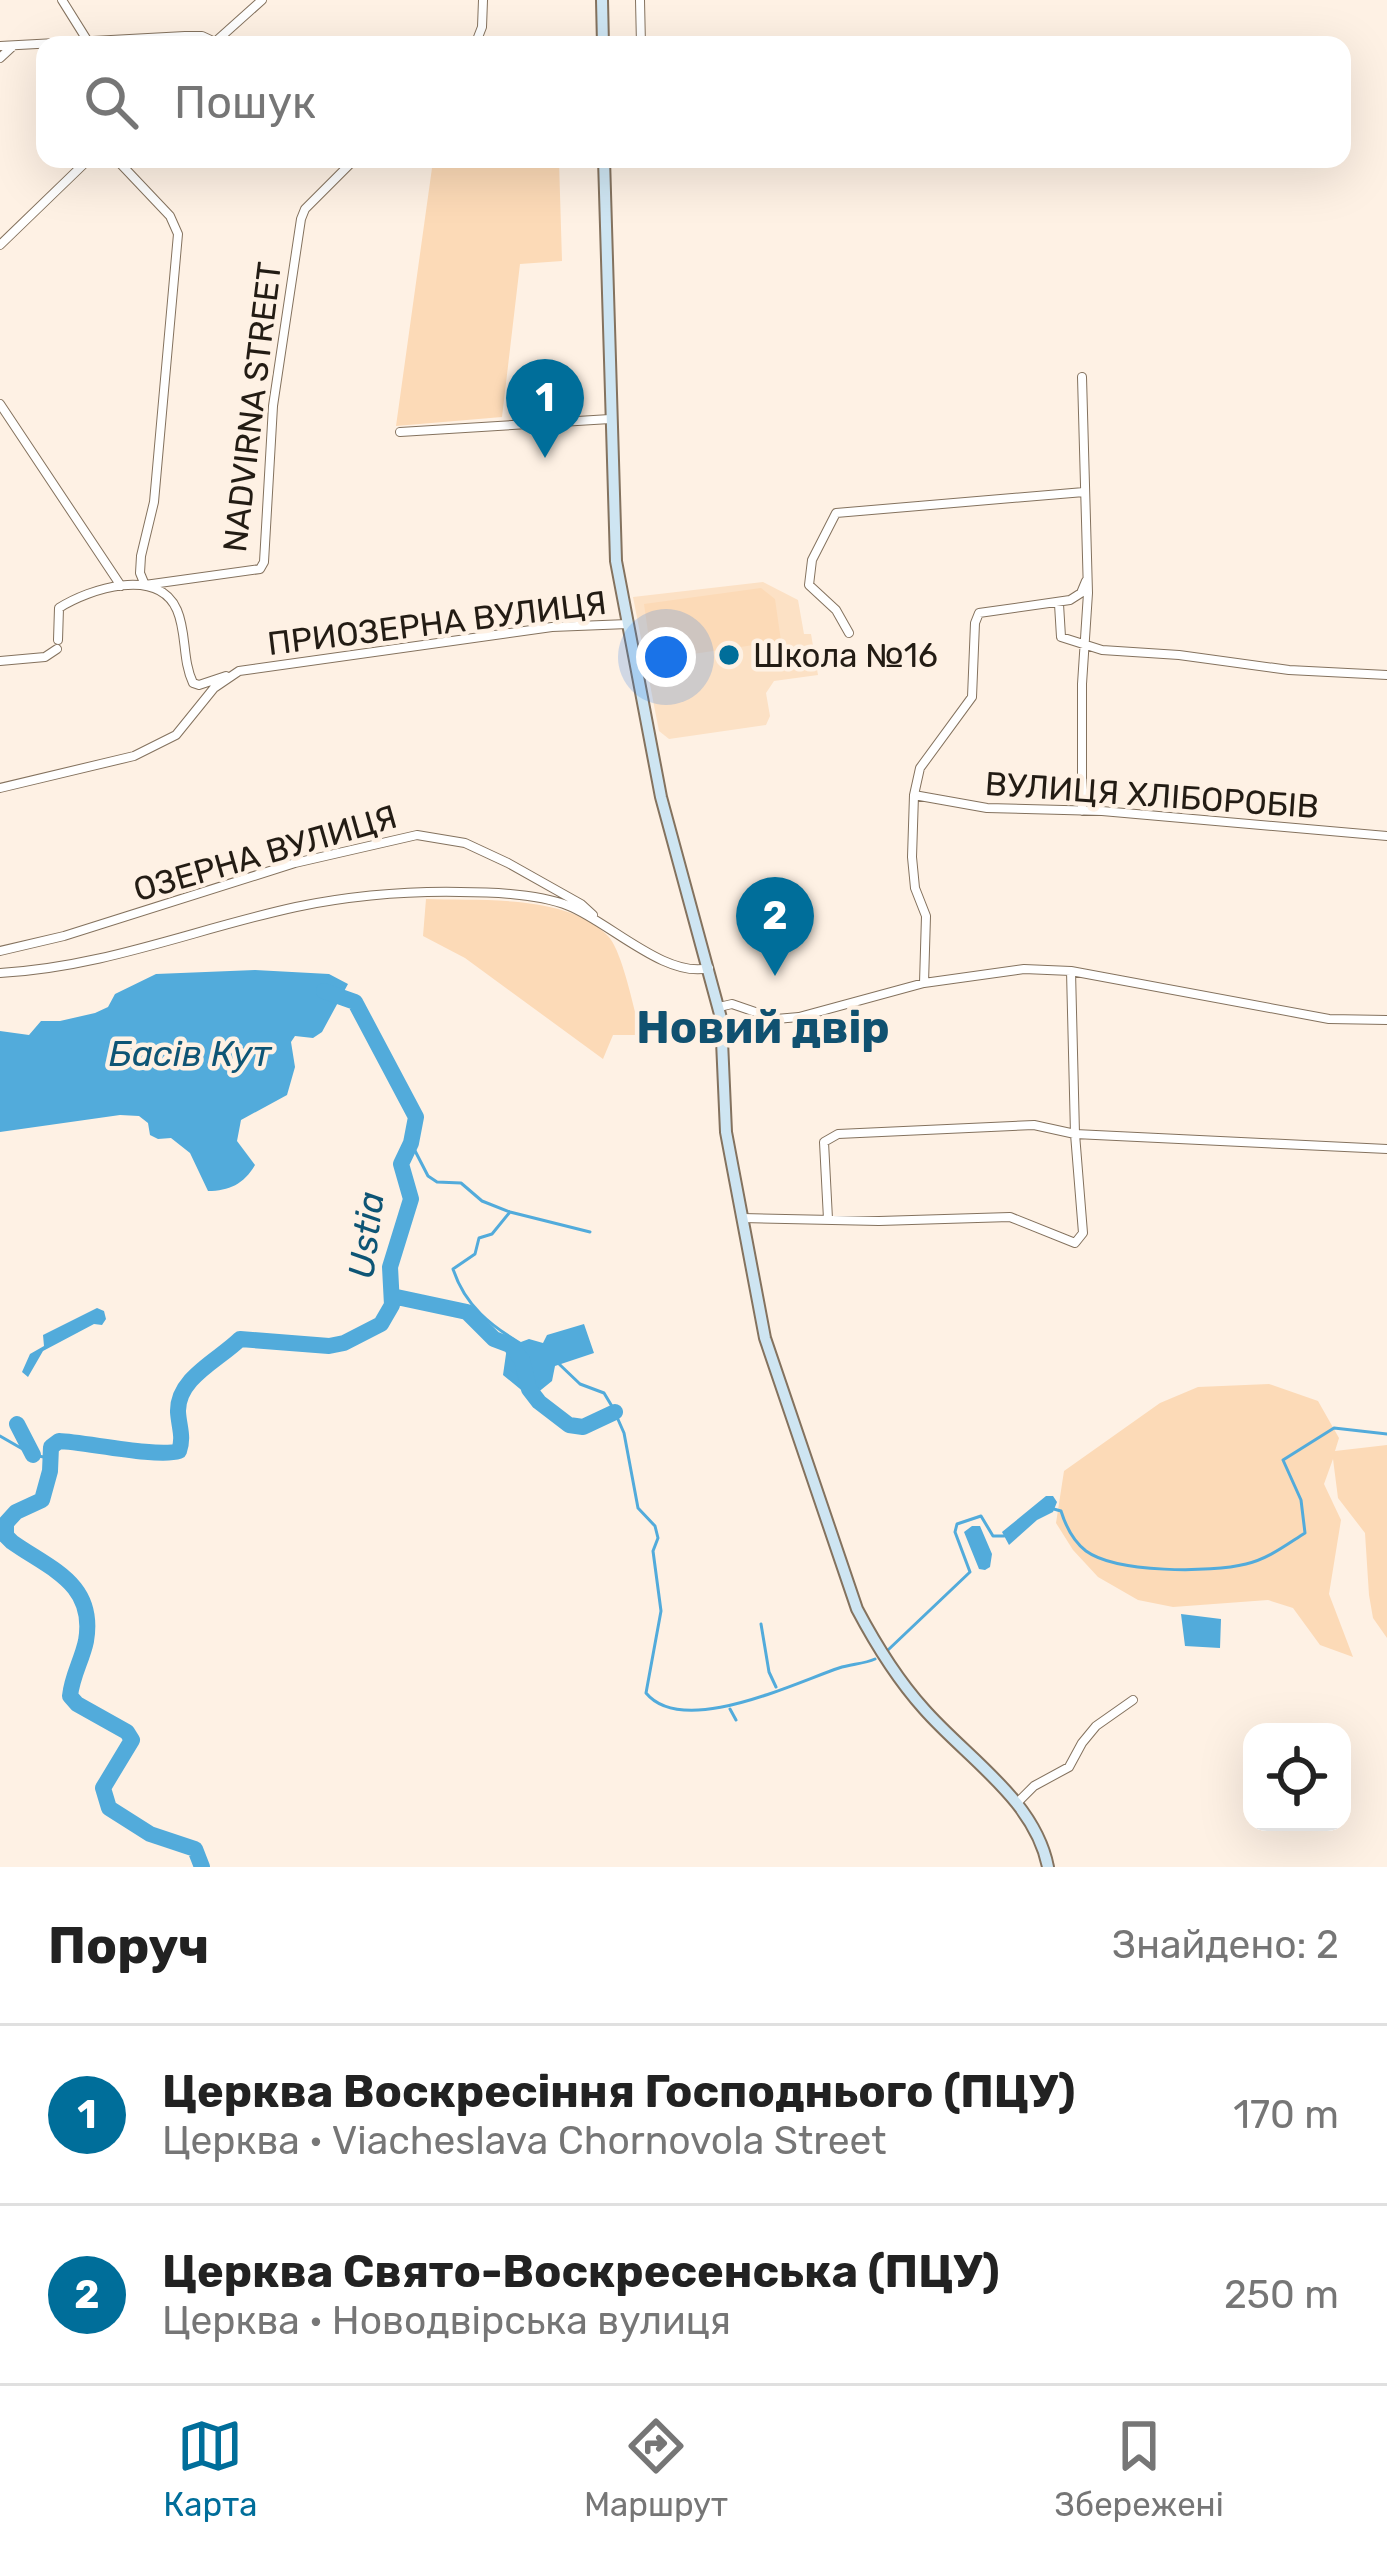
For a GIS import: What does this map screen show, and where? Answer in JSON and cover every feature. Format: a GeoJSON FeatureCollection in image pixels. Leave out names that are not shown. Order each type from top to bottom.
{"type":"FeatureCollection","features":[{"type":"Feature","properties":{"kind":"main road"},"geometry":{"type":"LineString","coordinates":[[602,0],[603,36]]}},
{"type":"Feature","properties":{"kind":"main road"},"geometry":{"type":"LineString","coordinates":[[604,168],[614,543],[661,797],[719,1007],[726,1132],[765,1338],[857,1609],[876,1645],[923,1708],[1017,1803],[1043,1841],[1048,1867]]}},
{"type":"Feature","properties":{"kind":"street"},"geometry":{"type":"LineString","coordinates":[[62,0],[84,36]]}},
{"type":"Feature","properties":{"kind":"street"},"geometry":{"type":"LineString","coordinates":[[222,36],[262,0]]}},
{"type":"Feature","properties":{"kind":"street"},"geometry":{"type":"LineString","coordinates":[[478,36],[483,0]]}},
{"type":"Feature","properties":{"kind":"street"},"geometry":{"type":"LineString","coordinates":[[640,0],[641,36]]}},
{"type":"Feature","properties":{"kind":"street"},"geometry":{"type":"LineString","coordinates":[[165,36],[202,36]]}},
{"type":"Feature","properties":{"kind":"street"},"geometry":{"type":"LineString","coordinates":[[0,46],[36,43]]}},
{"type":"Feature","properties":{"kind":"street"},"geometry":{"type":"LineString","coordinates":[[0,58],[14,45]]}},
{"type":"Feature","properties":{"kind":"street"},"geometry":{"type":"LineString","coordinates":[[0,245],[80,168]]}},
{"type":"Feature","properties":{"kind":"street"},"geometry":{"type":"LineString","coordinates":[[125,168],[170,216],[178,234],[154,502],[141,556],[145,585]]}},
{"type":"Feature","properties":{"kind":"street","name":"NADVIRNA STREET"},"geometry":{"type":"LineString","coordinates":[[145,585],[260,569],[264,562],[273,406],[302,219],[305,209],[346,168]]}},
{"type":"Feature","properties":{"kind":"street"},"geometry":{"type":"LineString","coordinates":[[1082,377],[1087,645],[1082,684],[1082,811]]}},
{"type":"Feature","properties":{"kind":"street"},"geometry":{"type":"LineString","coordinates":[[0,404],[121,586]]}},
{"type":"Feature","properties":{"kind":"street"},"geometry":{"type":"LineString","coordinates":[[400,432],[610,419]]}},
{"type":"Feature","properties":{"kind":"street"},"geometry":{"type":"LineString","coordinates":[[849,633],[836,610],[809,585],[812,560],[836,513],[1084,492]]}},
{"type":"Feature","properties":{"kind":"street"},"geometry":{"type":"LineString","coordinates":[[924,982],[926,916],[915,888],[914,795],[920,769],[972,698],[975,622],[980,613],[1059,604],[1082,593],[1086,580]]}},
{"type":"Feature","properties":{"kind":"street"},"geometry":{"type":"LineString","coordinates":[[0,661],[45,657],[58,645],[59,608],[121,586],[145,585],[167,597],[178,612],[186,666],[196,686],[239,671]]}},
{"type":"Feature","properties":{"kind":"street"},"geometry":{"type":"LineString","coordinates":[[1059,604],[1061,637],[1087,645],[1289,670],[1387,675]]}},
{"type":"Feature","properties":{"kind":"street","name":"ПРИОЗЕРНА ВУЛИЦЯ"},"geometry":{"type":"LineString","coordinates":[[0,788],[134,756],[176,735],[214,688],[239,671],[552,627],[628,625]]}},
{"type":"Feature","properties":{"kind":"street","name":"ВУЛИЦЯ ХЛІБОРОБІВ"},"geometry":{"type":"LineString","coordinates":[[914,795],[950,805],[1387,836]]}},
{"type":"Feature","properties":{"kind":"street","name":"ОЗЕРНА ВУЛИЦЯ"},"geometry":{"type":"LineString","coordinates":[[0,951],[86,930],[295,862],[417,835],[465,843],[508,863],[581,904],[598,920]]}},
{"type":"Feature","properties":{"kind":"street"},"geometry":{"type":"LineString","coordinates":[[0,973],[88,964],[293,908],[363,896],[463,892],[564,904],[660,958],[696,971],[710,968]]}},
{"type":"Feature","properties":{"kind":"street"},"geometry":{"type":"LineString","coordinates":[[719,1007],[732,1004],[776,1019],[799,1018],[924,982],[1024,969],[1071,971],[1329,1019],[1387,1021]]}},
{"type":"Feature","properties":{"kind":"street"},"geometry":{"type":"LineString","coordinates":[[740,1218],[1010,1216],[1075,1243],[1083,1233],[1071,971]]}},
{"type":"Feature","properties":{"kind":"street"},"geometry":{"type":"LineString","coordinates":[[828,1219],[824,1142],[838,1134],[1034,1125],[1075,1134],[1387,1149]]}},
{"type":"Feature","properties":{"kind":"street"},"geometry":{"type":"LineString","coordinates":[[1017,1803],[1034,1786],[1070,1767],[1096,1726],[1133,1700]]}},
{"type":"Feature","properties":{"kind":"shaded area"},"geometry":{"type":"Polygon","coordinates":[[[432,168],[559,168],[562,261],[520,264],[502,417],[396,426],[432,168]]]}},
{"type":"Feature","properties":{"kind":"shaded area","name":"Школа №16"},"geometry":{"type":"Polygon","coordinates":[[[763,582],[798,600],[804,634],[811,634],[818,675],[774,681],[766,693],[770,716],[766,725],[669,739],[659,731],[633,597],[763,582]]]}},
{"type":"Feature","properties":{"kind":"shaded area"},"geometry":{"type":"Polygon","coordinates":[[[761,588],[775,599],[781,641],[652,660],[644,604],[761,588]]]}},
{"type":"Feature","properties":{"kind":"shaded area"},"geometry":{"type":"Polygon","coordinates":[[[426,899],[547,906],[591,922],[608,936],[618,955],[641,1035],[613,1035],[603,1059],[465,958],[423,936],[426,899]]]}},
{"type":"Feature","properties":{"kind":"shaded area"},"geometry":{"type":"Polygon","coordinates":[[[1269,1384],[1318,1401],[1339,1438],[1335,1451],[1387,1445],[1387,1638],[1373,1618],[1365,1533],[1338,1498],[1333,1459],[1324,1484],[1341,1520],[1329,1594],[1353,1657],[1320,1645],[1293,1608],[1268,1600],[1173,1607],[1138,1600],[1098,1577],[1056,1523],[1064,1471],[1160,1403],[1198,1387],[1269,1384]]]}},
{"type":"Feature","properties":{"kind":"water","name":"Басів Кут"},"geometry":{"type":"Polygon","coordinates":[[[255,970],[329,974],[348,984],[322,1032],[313,1038],[295,1036],[291,1042],[295,1067],[287,1095],[241,1120],[237,1141],[255,1165],[235,1185],[208,1191],[190,1153],[171,1138],[150,1135],[148,1123],[139,1116],[0,1132],[0,1031],[29,1035],[41,1021],[95,1013],[108,1007],[115,994],[156,974],[255,970]]]}},
{"type":"Feature","properties":{"kind":"water"},"geometry":{"type":"Polygon","coordinates":[[[97,1308],[104,1311],[102,1325],[94,1324],[43,1351],[28,1377],[22,1372],[30,1354],[44,1346],[43,1335],[97,1308]]]}},
{"type":"Feature","properties":{"kind":"water"},"geometry":{"type":"Polygon","coordinates":[[[584,1324],[594,1353],[555,1366],[552,1381],[531,1398],[503,1375],[507,1347],[529,1339],[543,1343],[547,1335],[584,1324]]]}},
{"type":"Feature","properties":{"kind":"water"},"geometry":{"type":"Polygon","coordinates":[[[1046,1496],[1057,1502],[1053,1512],[1009,1545],[1002,1532],[1046,1496]]]}},
{"type":"Feature","properties":{"kind":"water"},"geometry":{"type":"Polygon","coordinates":[[[980,1526],[992,1554],[985,1570],[979,1569],[964,1532],[980,1526]]]}},
{"type":"Feature","properties":{"kind":"water"},"geometry":{"type":"Polygon","coordinates":[[[1181,1614],[1221,1619],[1220,1648],[1185,1646],[1181,1614]]]}},
{"type":"Feature","properties":{"kind":"waterway","name":"Ustia"},"geometry":{"type":"LineString","coordinates":[[202,1867],[195,1849],[150,1834],[109,1808],[103,1788],[132,1740],[127,1732],[70,1696],[86,1641],[84,1605],[67,1580],[6,1536],[6,1523],[16,1512],[42,1500],[51,1447],[59,1441],[179,1451],[178,1412],[184,1389],[240,1339],[329,1346],[381,1324],[392,1305],[390,1267],[411,1199],[401,1164],[416,1117],[355,1002],[324,991]]}},
{"type":"Feature","properties":{"kind":"waterway"},"geometry":{"type":"LineString","coordinates":[[411,1143],[428,1176],[437,1182],[461,1183],[482,1201],[510,1212],[590,1232]]}},
{"type":"Feature","properties":{"kind":"waterway"},"geometry":{"type":"LineString","coordinates":[[510,1212],[492,1234],[479,1238],[475,1254],[453,1269],[480,1314],[523,1345]]}},
{"type":"Feature","properties":{"kind":"waterway"},"geometry":{"type":"LineString","coordinates":[[392,1296],[467,1312],[494,1339],[510,1345],[522,1360],[529,1389],[569,1425],[583,1427],[615,1412]]}},
{"type":"Feature","properties":{"kind":"waterway"},"geometry":{"type":"LineString","coordinates":[[558,1363],[580,1384],[604,1393],[613,1408],[624,1433],[638,1508],[655,1526],[658,1538],[653,1551],[661,1611],[646,1693],[663,1705],[711,1709],[875,1659]]}},
{"type":"Feature","properties":{"kind":"waterway"},"geometry":{"type":"LineString","coordinates":[[17,1424],[33,1455]]}},
{"type":"Feature","properties":{"kind":"waterway"},"geometry":{"type":"LineString","coordinates":[[1050,1508],[1061,1511],[1086,1551],[1119,1564],[1164,1569],[1246,1564],[1305,1533],[1301,1500],[1283,1460],[1334,1428],[1387,1434]]}},
{"type":"Feature","properties":{"kind":"waterway"},"geometry":{"type":"LineString","coordinates":[[0,1436],[33,1455],[49,1458]]}},
{"type":"Feature","properties":{"kind":"waterway"},"geometry":{"type":"LineString","coordinates":[[888,1650],[970,1572],[955,1532],[957,1524],[981,1516],[993,1536],[1004,1536]]}},
{"type":"Feature","properties":{"kind":"waterway","name":"Ustia"},"geometry":{"type":"LineString","coordinates":[[0,1540],[6,1536]]}},
{"type":"Feature","properties":{"kind":"waterway"},"geometry":{"type":"LineString","coordinates":[[761,1624],[776,1687]]}},
{"type":"Feature","properties":{"kind":"waterway"},"geometry":{"type":"LineString","coordinates":[[730,1709],[736,1720]]}},
{"type":"Feature","properties":{"kind":"place","name":"Церква Воскресіння Господнього (ПЦУ)"},"geometry":{"type":"Point","coordinates":[545,458]}},
{"type":"Feature","properties":{"kind":"place","name":"Школа №16"},"geometry":{"type":"Point","coordinates":[729,655]}},
{"type":"Feature","properties":{"kind":"place","name":"Церква Свято-Воскресенська (ПЦУ)"},"geometry":{"type":"Point","coordinates":[775,976]}},
{"type":"Feature","properties":{"kind":"district","name":"Новий двір"},"geometry":{"type":"Point","coordinates":[763,1027]}}]}
